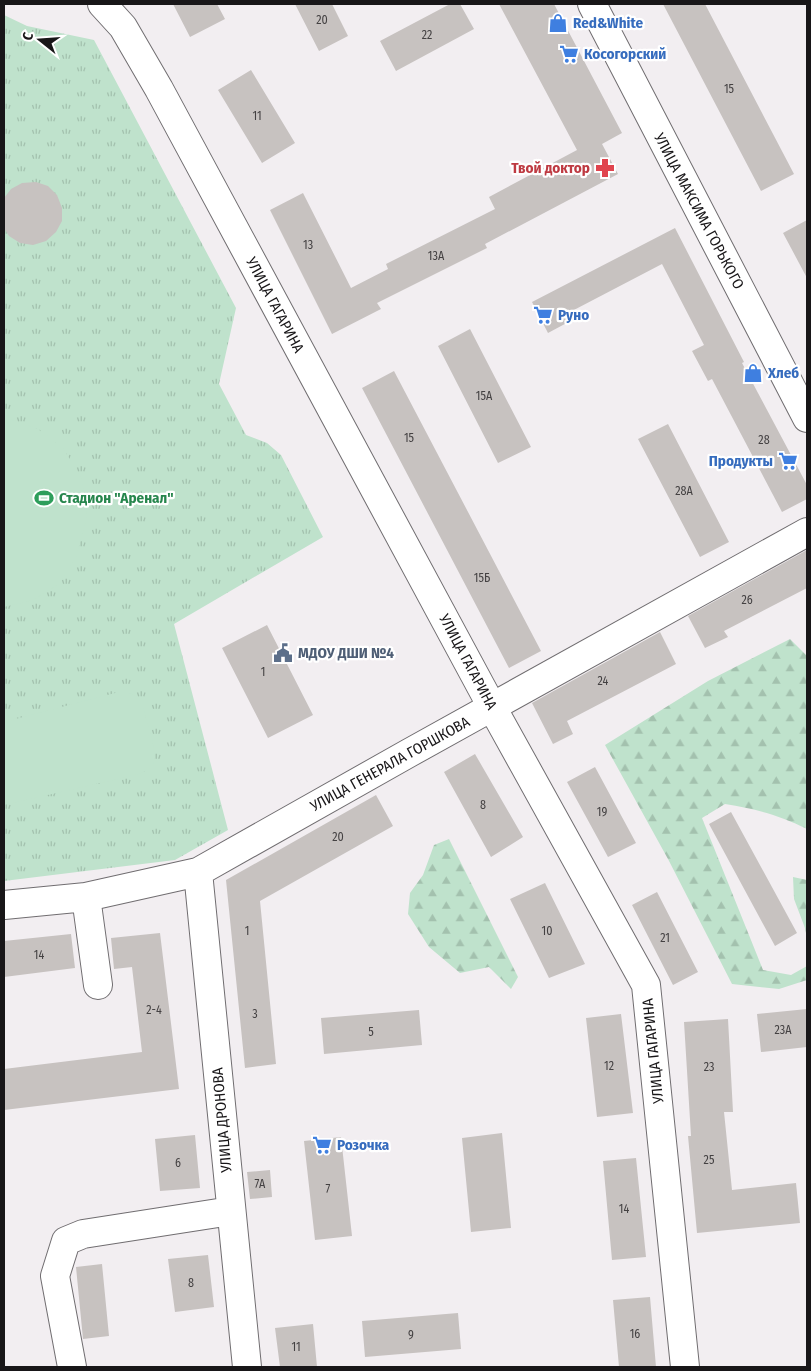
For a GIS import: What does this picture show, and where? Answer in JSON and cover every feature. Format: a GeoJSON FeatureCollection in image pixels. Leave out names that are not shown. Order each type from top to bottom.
{"type":"FeatureCollection","features":[{"type":"Feature","properties":{"kind":"street","name":"УЛИЦА ГАГАРИНА"},"geometry":{"type":"LineString","coordinates":[[102,4],[123,27],[159,89],[492,706],[646,985],[685,1367]]}},
{"type":"Feature","properties":{"kind":"street","name":"УЛИЦА МАКСИМА ГОРЬКОГО"},"geometry":{"type":"LineString","coordinates":[[592,4],[807,418]]}},
{"type":"Feature","properties":{"kind":"street","name":"УЛИЦА ГЕНЕРАЛА ГОРШКОВА"},"geometry":{"type":"LineString","coordinates":[[4,905],[86,897],[198,872],[492,706],[807,532]]}},
{"type":"Feature","properties":{"kind":"street","name":"УЛИЦА ДРОНОВА"},"geometry":{"type":"LineString","coordinates":[[198,872],[247,1367]]}},
{"type":"Feature","properties":{"kind":"street"},"geometry":{"type":"LineString","coordinates":[[86,897],[98,985]]}},
{"type":"Feature","properties":{"kind":"street"},"geometry":{"type":"LineString","coordinates":[[72,1367],[55,1276],[66,1241],[83,1234],[231,1211]]}},
{"type":"Feature","properties":{"kind":"green space"},"geometry":{"type":"Polygon","coordinates":[[[4,15],[27,26],[94,40],[236,308],[219,384],[246,435],[267,443],[281,455],[323,537],[174,624],[228,830],[175,860],[4,881],[4,15]]]}},
{"type":"Feature","properties":{"kind":"green space","name":"Стадион \"Аренал\""},"geometry":{"type":"Polygon","coordinates":[[[4,417],[38,429],[63,448],[82,479],[87,517],[76,557],[59,584],[33,600],[4,607],[4,417]]]}},
{"type":"Feature","properties":{"kind":"green space"},"geometry":{"type":"Polygon","coordinates":[[[790,639],[807,656],[807,829],[767,813],[725,804],[702,818],[763,970],[791,975],[807,966],[807,980],[779,989],[732,984],[668,859],[605,745],[708,681],[790,639]]]}},
{"type":"Feature","properties":{"kind":"green space"},"geometry":{"type":"Polygon","coordinates":[[[115,693],[133,694],[141,701],[155,757],[151,767],[135,775],[4,805],[4,722],[115,693]]]}},
{"type":"Feature","properties":{"kind":"green space"},"geometry":{"type":"Polygon","coordinates":[[[449,839],[518,977],[511,989],[489,967],[460,973],[429,947],[408,914],[410,893],[423,875],[434,845],[449,839]]]}},
{"type":"Feature","properties":{"kind":"green space"},"geometry":{"type":"Polygon","coordinates":[[[793,877],[807,880],[807,938],[794,899],[793,877]]]}},
{"type":"Feature","properties":{"kind":"building"},"geometry":{"type":"Polygon","coordinates":[[[173,4],[217,4],[225,19],[190,37],[173,4]]]}},
{"type":"Feature","properties":{"kind":"building"},"geometry":{"type":"Polygon","coordinates":[[[295,4],[332,4],[348,36],[319,51],[295,4]]]}},
{"type":"Feature","properties":{"kind":"building"},"geometry":{"type":"Polygon","coordinates":[[[450,4],[460,4],[474,29],[396,71],[380,41],[450,4]]]}},
{"type":"Feature","properties":{"kind":"building"},"geometry":{"type":"Polygon","coordinates":[[[499,4],[554,4],[622,133],[602,144],[618,174],[485,244],[487,248],[377,303],[381,309],[332,334],[270,210],[303,193],[351,288],[388,269],[386,264],[495,209],[489,197],[577,150],[499,4]]]}},
{"type":"Feature","properties":{"kind":"building"},"geometry":{"type":"Polygon","coordinates":[[[663,4],[705,4],[794,174],[761,191],[663,4]]]}},
{"type":"Feature","properties":{"kind":"building"},"geometry":{"type":"Polygon","coordinates":[[[251,70],[295,143],[262,163],[218,90],[251,70]]]}},
{"type":"Feature","properties":{"kind":"building"},"geometry":{"type":"Polygon","coordinates":[[[36,182],[48,186],[57,195],[62,208],[62,221],[56,232],[46,241],[33,245],[20,243],[9,236],[4,228],[4,198],[11,189],[22,183],[36,182]]]}},
{"type":"Feature","properties":{"kind":"building"},"geometry":{"type":"Polygon","coordinates":[[[807,220],[807,278],[783,233],[807,220]]]}},
{"type":"Feature","properties":{"kind":"building"},"geometry":{"type":"Polygon","coordinates":[[[675,228],[744,362],[742,363],[807,485],[807,499],[782,512],[712,379],[708,381],[692,351],[704,345],[662,264],[572,311],[576,318],[548,333],[532,302],[675,228]]]}},
{"type":"Feature","properties":{"kind":"building"},"geometry":{"type":"Polygon","coordinates":[[[470,329],[531,447],[498,463],[438,346],[470,329]]]}},
{"type":"Feature","properties":{"kind":"building"},"geometry":{"type":"Polygon","coordinates":[[[394,371],[541,651],[509,668],[362,388],[394,371]]]}},
{"type":"Feature","properties":{"kind":"building"},"geometry":{"type":"Polygon","coordinates":[[[668,424],[729,542],[700,557],[638,439],[668,424]]]}},
{"type":"Feature","properties":{"kind":"building"},"geometry":{"type":"Polygon","coordinates":[[[807,550],[807,588],[724,631],[728,637],[705,648],[688,616],[807,550]]]}},
{"type":"Feature","properties":{"kind":"building"},"geometry":{"type":"Polygon","coordinates":[[[267,625],[313,715],[268,738],[222,648],[267,625]]]}},
{"type":"Feature","properties":{"kind":"building"},"geometry":{"type":"Polygon","coordinates":[[[660,632],[676,664],[567,721],[573,734],[553,744],[532,703],[660,632]]]}},
{"type":"Feature","properties":{"kind":"building"},"geometry":{"type":"Polygon","coordinates":[[[475,754],[523,837],[491,857],[444,772],[475,754]]]}},
{"type":"Feature","properties":{"kind":"building"},"geometry":{"type":"Polygon","coordinates":[[[595,767],[636,843],[608,857],[567,782],[595,767]]]}},
{"type":"Feature","properties":{"kind":"building"},"geometry":{"type":"Polygon","coordinates":[[[376,795],[393,826],[260,901],[276,1064],[245,1068],[226,880],[376,795]]]}},
{"type":"Feature","properties":{"kind":"building"},"geometry":{"type":"Polygon","coordinates":[[[731,812],[797,933],[775,946],[709,824],[731,812]]]}},
{"type":"Feature","properties":{"kind":"building"},"geometry":{"type":"Polygon","coordinates":[[[545,883],[585,964],[549,978],[510,899],[545,883]]]}},
{"type":"Feature","properties":{"kind":"building"},"geometry":{"type":"Polygon","coordinates":[[[657,892],[698,972],[673,985],[632,905],[657,892]]]}},
{"type":"Feature","properties":{"kind":"building"},"geometry":{"type":"Polygon","coordinates":[[[160,933],[179,1089],[4,1110],[4,1069],[142,1052],[132,967],[114,969],[111,938],[160,933]]]}},
{"type":"Feature","properties":{"kind":"building"},"geometry":{"type":"Polygon","coordinates":[[[71,934],[75,968],[4,977],[4,941],[71,934]]]}},
{"type":"Feature","properties":{"kind":"building"},"geometry":{"type":"Polygon","coordinates":[[[807,1009],[807,1047],[761,1052],[757,1014],[807,1009]]]}},
{"type":"Feature","properties":{"kind":"building"},"geometry":{"type":"Polygon","coordinates":[[[419,1010],[422,1045],[324,1054],[321,1018],[419,1010]]]}},
{"type":"Feature","properties":{"kind":"building"},"geometry":{"type":"Polygon","coordinates":[[[621,1014],[633,1113],[597,1117],[586,1018],[621,1014]]]}},
{"type":"Feature","properties":{"kind":"building"},"geometry":{"type":"Polygon","coordinates":[[[728,1019],[733,1112],[724,1112],[732,1190],[796,1183],[800,1223],[697,1233],[688,1136],[691,1136],[684,1022],[728,1019]]]}},
{"type":"Feature","properties":{"kind":"building"},"geometry":{"type":"Polygon","coordinates":[[[502,1133],[511,1228],[471,1232],[462,1138],[502,1133]]]}},
{"type":"Feature","properties":{"kind":"building"},"geometry":{"type":"Polygon","coordinates":[[[195,1135],[200,1188],[160,1191],[155,1139],[195,1135]]]}},
{"type":"Feature","properties":{"kind":"building"},"geometry":{"type":"Polygon","coordinates":[[[341,1137],[352,1236],[315,1240],[304,1141],[341,1137]]]}},
{"type":"Feature","properties":{"kind":"building"},"geometry":{"type":"Polygon","coordinates":[[[636,1158],[646,1257],[612,1260],[603,1161],[636,1158]]]}},
{"type":"Feature","properties":{"kind":"building"},"geometry":{"type":"Polygon","coordinates":[[[270,1170],[272,1197],[250,1199],[247,1172],[270,1170]]]}},
{"type":"Feature","properties":{"kind":"building"},"geometry":{"type":"Polygon","coordinates":[[[208,1255],[214,1307],[175,1312],[168,1259],[208,1255]]]}},
{"type":"Feature","properties":{"kind":"building"},"geometry":{"type":"Polygon","coordinates":[[[102,1264],[109,1336],[83,1339],[76,1267],[102,1264]]]}},
{"type":"Feature","properties":{"kind":"building"},"geometry":{"type":"Polygon","coordinates":[[[650,1297],[656,1367],[619,1367],[613,1300],[650,1297]]]}},
{"type":"Feature","properties":{"kind":"building"},"geometry":{"type":"Polygon","coordinates":[[[458,1313],[461,1349],[365,1357],[362,1321],[458,1313]]]}},
{"type":"Feature","properties":{"kind":"building"},"geometry":{"type":"Polygon","coordinates":[[[313,1324],[317,1367],[280,1367],[275,1328],[313,1324]]]}},
{"type":"Feature","properties":{"kind":"place","name":"Red&White"},"geometry":{"type":"Point","coordinates":[558,23]}},
{"type":"Feature","properties":{"kind":"place","name":"Косогорский"},"geometry":{"type":"Point","coordinates":[569,54]}},
{"type":"Feature","properties":{"kind":"place","name":"Твой доктор"},"geometry":{"type":"Point","coordinates":[605,168]}},
{"type":"Feature","properties":{"kind":"place","name":"Руно"},"geometry":{"type":"Point","coordinates":[543,315]}},
{"type":"Feature","properties":{"kind":"place","name":"Хлеб"},"geometry":{"type":"Point","coordinates":[753,373]}},
{"type":"Feature","properties":{"kind":"place","name":"Продукты"},"geometry":{"type":"Point","coordinates":[788,461]}},
{"type":"Feature","properties":{"kind":"place","name":"Стадион \"Аренал\""},"geometry":{"type":"Point","coordinates":[44,498]}},
{"type":"Feature","properties":{"kind":"place","name":"МДОУ ДШИ №4"},"geometry":{"type":"Point","coordinates":[283,653]}},
{"type":"Feature","properties":{"kind":"place","name":"Розочка"},"geometry":{"type":"Point","coordinates":[322,1145]}}]}
